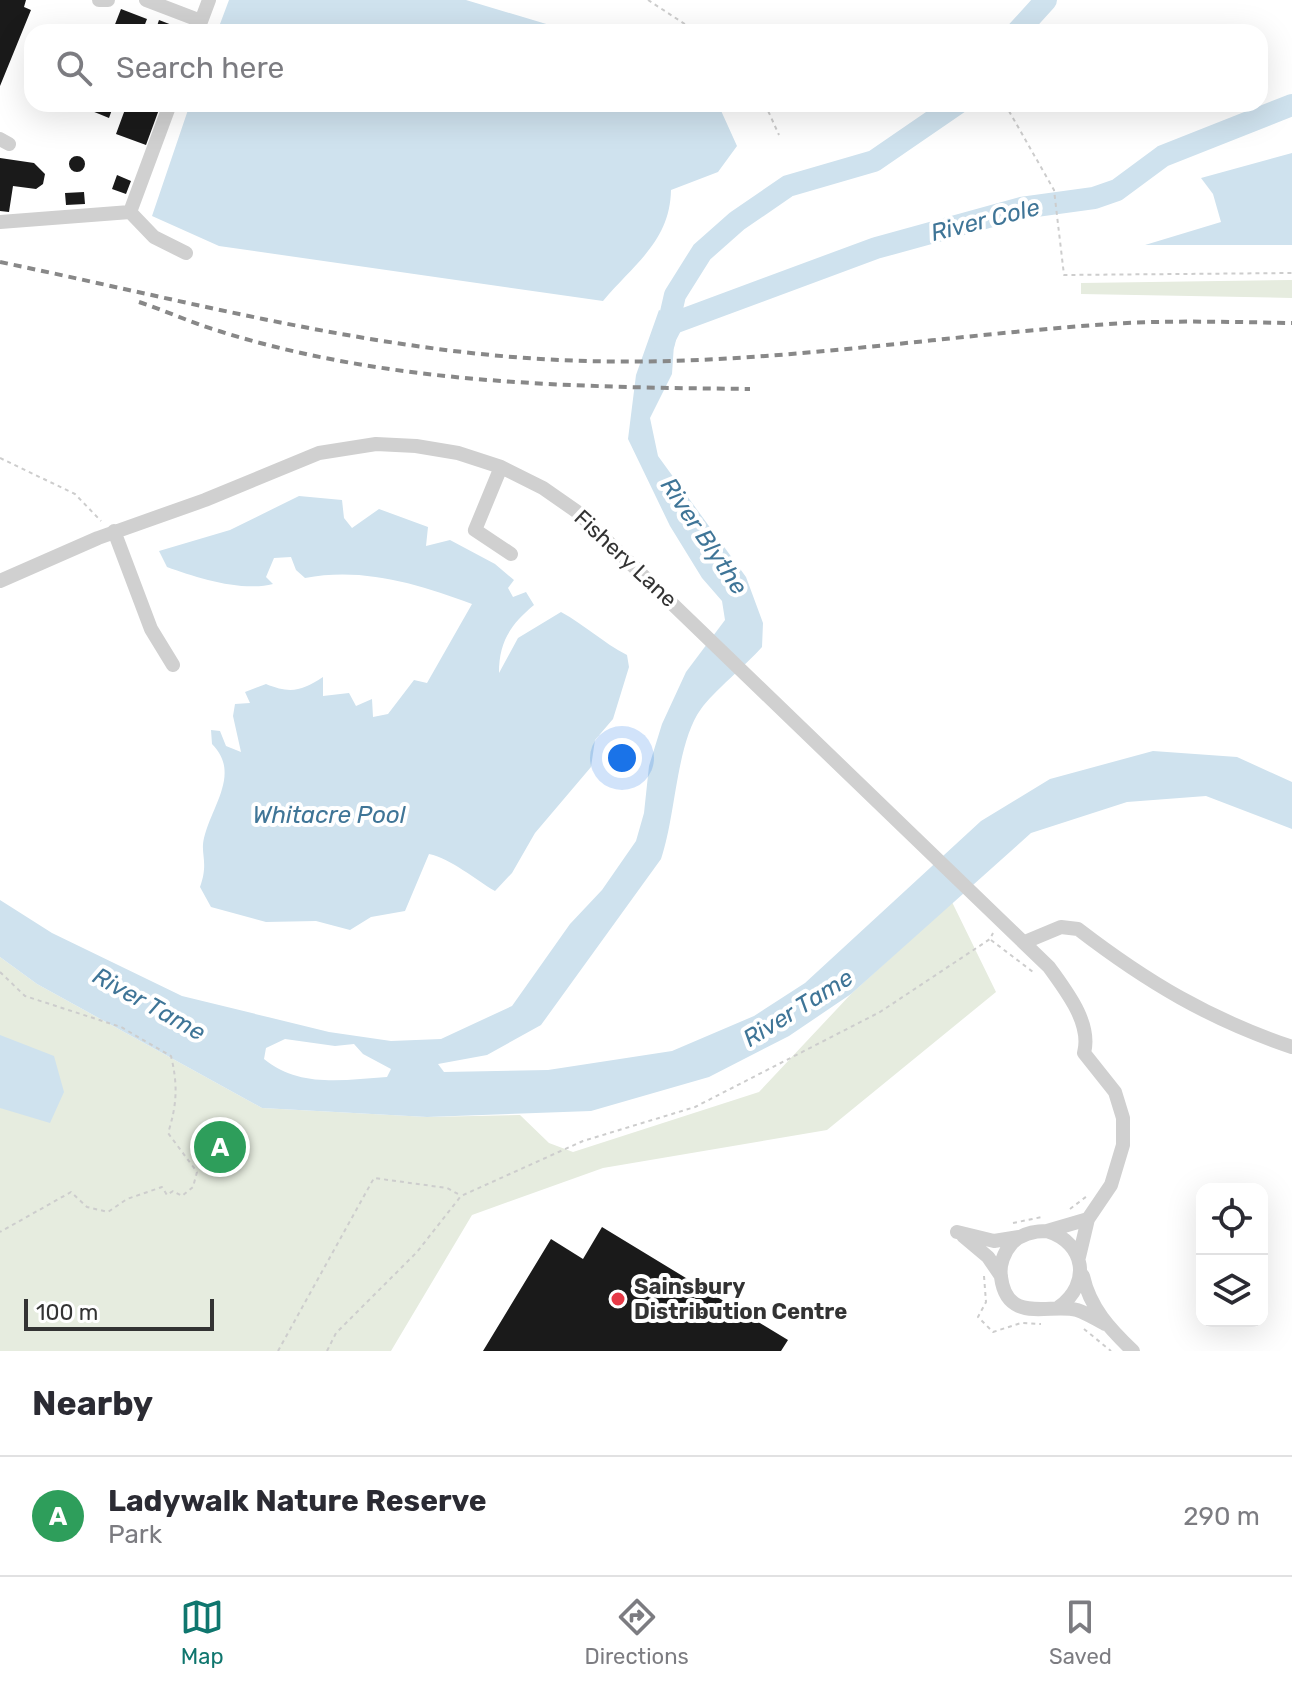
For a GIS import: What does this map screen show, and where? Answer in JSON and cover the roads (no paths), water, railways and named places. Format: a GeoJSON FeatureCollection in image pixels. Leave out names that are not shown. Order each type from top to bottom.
{"type":"FeatureCollection","features":[{"type":"Feature","properties":{"kind":"street"},"geometry":{"type":"LineString","coordinates":[[99,0],[108,0]]}},
{"type":"Feature","properties":{"kind":"street"},"geometry":{"type":"LineString","coordinates":[[146,0],[195,24]]}},
{"type":"Feature","properties":{"kind":"street"},"geometry":{"type":"LineString","coordinates":[[200,24],[209,0]]}},
{"type":"Feature","properties":{"kind":"street"},"geometry":{"type":"LineString","coordinates":[[130,212],[167,112]]}},
{"type":"Feature","properties":{"kind":"street"},"geometry":{"type":"LineString","coordinates":[[0,222],[130,212]]}},
{"type":"Feature","properties":{"kind":"street"},"geometry":{"type":"LineString","coordinates":[[130,212],[154,237],[186,253]]}},
{"type":"Feature","properties":{"kind":"street","name":"Fishery Lane"},"geometry":{"type":"LineString","coordinates":[[0,581],[114,531],[205,500],[319,453],[376,444],[416,446],[458,453],[501,467],[543,488],[576,511],[671,600],[1049,967],[1070,997],[1088,1038],[1084,1053],[1115,1092],[1123,1118],[1119,1168],[1088,1219]]}},
{"type":"Feature","properties":{"kind":"street"},"geometry":{"type":"LineString","coordinates":[[501,467],[475,530],[511,554]]}},
{"type":"Feature","properties":{"kind":"street"},"geometry":{"type":"LineString","coordinates":[[114,531],[151,629],[173,665]]}},
{"type":"Feature","properties":{"kind":"street"},"geometry":{"type":"LineString","coordinates":[[1025,942],[1061,927],[1078,929],[1169,994],[1235,1027],[1292,1047]]}},
{"type":"Feature","properties":{"kind":"street"},"geometry":{"type":"LineString","coordinates":[[1059,1307],[1076,1291],[1088,1219],[994,1241],[957,1232],[988,1257],[1008,1295],[1025,1309],[1037,1312],[1059,1307],[1079,1311],[1105,1324]]}},
{"type":"Feature","properties":{"kind":"street"},"geometry":{"type":"LineString","coordinates":[[1047,1231],[1066,1240],[1080,1262],[1086,1293],[1105,1324],[1133,1351]]}},
{"type":"Feature","properties":{"kind":"street"},"geometry":{"type":"LineString","coordinates":[[1001,1277],[1004,1254],[1019,1237]]}},
{"type":"Feature","properties":{"kind":"water"},"geometry":{"type":"Polygon","coordinates":[[[229,0],[466,0],[546,24],[220,24],[229,0]]]}},
{"type":"Feature","properties":{"kind":"water"},"geometry":{"type":"Polygon","coordinates":[[[187,112],[722,112],[737,146],[718,172],[671,190],[669,208],[657,238],[603,301],[219,246],[152,216],[187,112]]]}},
{"type":"Feature","properties":{"kind":"water"},"geometry":{"type":"Polygon","coordinates":[[[1292,153],[1292,245],[1145,245],[1221,222],[1213,194],[1201,178],[1292,153]]]}},
{"type":"Feature","properties":{"kind":"water","name":"River Tame"},"geometry":{"type":"Polygon","coordinates":[[[659,310],[685,323],[674,344],[672,374],[650,418],[658,456],[746,577],[763,623],[762,647],[701,709],[686,741],[661,859],[541,1025],[487,1055],[438,1064],[444,1072],[548,1070],[672,1051],[754,1016],[805,983],[981,821],[1050,779],[1153,751],[1237,757],[1292,782],[1292,829],[1206,796],[1127,802],[1031,833],[851,994],[789,1036],[709,1077],[591,1111],[427,1117],[262,1108],[37,984],[0,957],[0,900],[52,933],[182,996],[329,1032],[391,1041],[441,1039],[512,1006],[570,924],[602,890],[636,841],[644,813],[649,766],[662,724],[686,672],[725,620],[722,601],[702,578],[670,526],[628,439],[636,375],[659,310]],[[285,1039],[266,1048],[264,1059],[292,1074],[322,1080],[387,1077],[391,1069],[363,1054],[354,1044],[335,1046],[285,1039]]]}},
{"type":"Feature","properties":{"kind":"water","name":"Whitacre Pool"},"geometry":{"type":"Polygon","coordinates":[[[299,496],[342,500],[344,518],[352,528],[379,509],[428,527],[426,546],[450,540],[495,564],[514,580],[508,588],[513,597],[526,592],[534,605],[508,635],[501,652],[499,673],[518,638],[561,612],[627,655],[629,667],[613,719],[595,740],[591,767],[535,833],[512,873],[495,891],[454,865],[429,854],[405,911],[371,917],[350,930],[316,921],[266,922],[211,907],[200,887],[204,871],[204,838],[224,778],[224,766],[212,744],[211,730],[220,731],[226,746],[241,752],[233,716],[235,704],[250,703],[245,692],[266,684],[296,690],[323,677],[323,696],[349,693],[356,706],[372,699],[373,717],[388,714],[414,680],[427,683],[472,604],[390,579],[348,575],[305,578],[296,570],[291,557],[274,558],[266,577],[273,584],[234,585],[167,567],[159,551],[230,530],[299,496]]]}},
{"type":"Feature","properties":{"kind":"water"},"geometry":{"type":"Polygon","coordinates":[[[0,1035],[54,1056],[64,1092],[50,1123],[0,1108],[0,1035]]]}},
{"type":"Feature","properties":{"kind":"waterway","name":"River Blythe"},"geometry":{"type":"LineString","coordinates":[[1024,24],[1046,0]]}},
{"type":"Feature","properties":{"kind":"waterway","name":"River Cole"},"geometry":{"type":"LineString","coordinates":[[671,324],[876,248],[1021,208],[1094,198],[1117,190],[1163,156],[1292,105]]}},
{"type":"Feature","properties":{"kind":"waterway","name":"River Blythe"},"geometry":{"type":"LineString","coordinates":[[664,343],[675,295],[702,252],[737,221],[788,186],[874,161],[945,112]]}},
{"type":"Feature","properties":{"kind":"railway"},"geometry":{"type":"LineString","coordinates":[[0,262],[218,310],[365,338],[513,357],[587,361],[783,355],[1132,323],[1292,323]]}},
{"type":"Feature","properties":{"kind":"railway"},"geometry":{"type":"LineString","coordinates":[[139,302],[209,328],[284,349],[415,373],[549,384],[750,389]]}},
{"type":"Feature","properties":{"kind":"place","name":"Ladywalk Nature Reserve"},"geometry":{"type":"Point","coordinates":[220,1147]}},
{"type":"Feature","properties":{"kind":"place","name":"Sainsbury Distribution Centre"},"geometry":{"type":"Point","coordinates":[618,1299]}}]}
